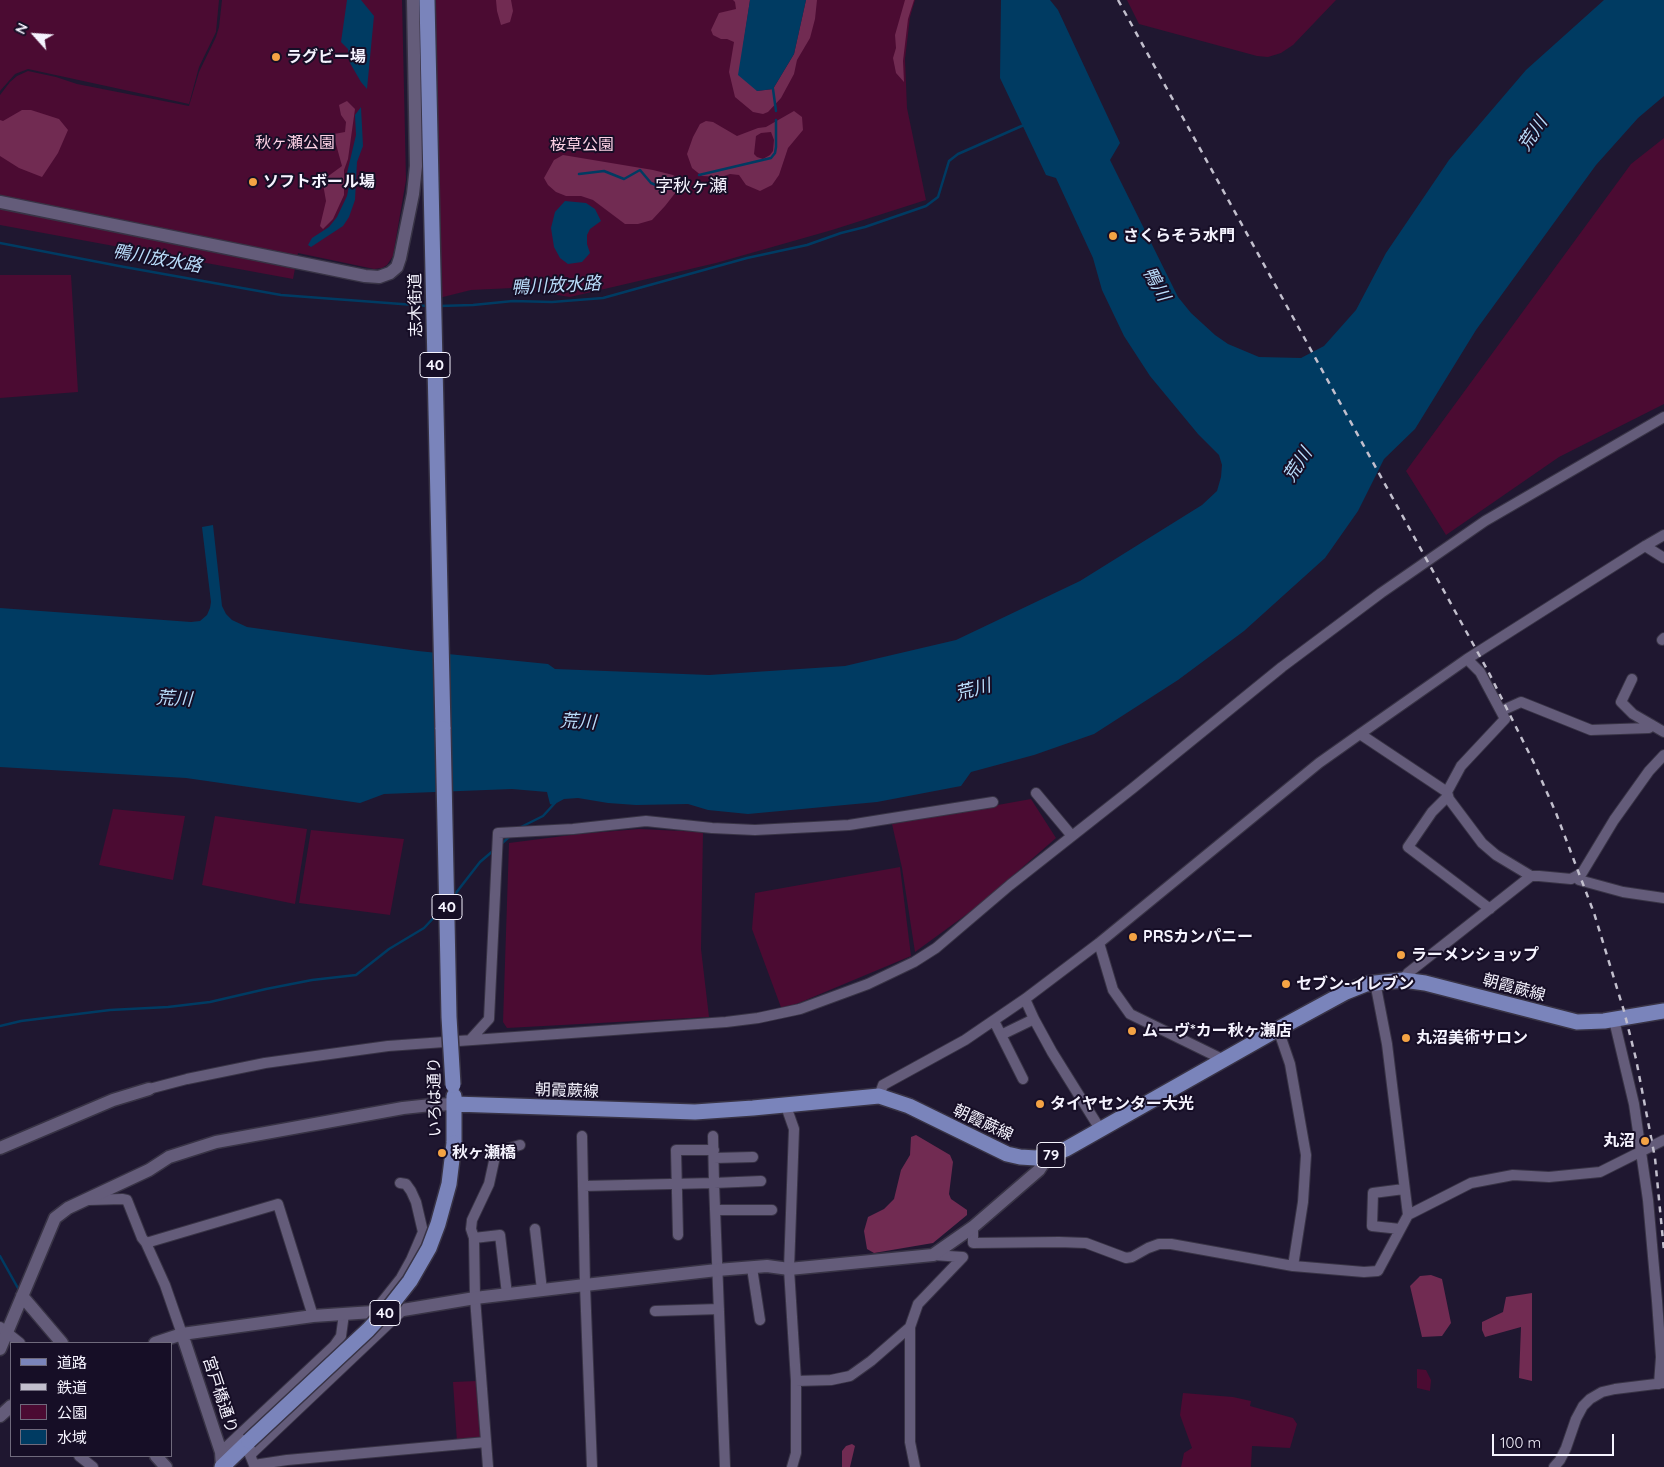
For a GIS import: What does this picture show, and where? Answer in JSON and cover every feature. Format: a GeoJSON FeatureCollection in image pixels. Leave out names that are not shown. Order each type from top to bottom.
{"type":"FeatureCollection","features":[{"type":"Feature","properties":{"kind":"main road","name":"志木街道"},"geometry":{"type":"LineString","coordinates":[[427,0],[443,729]]}},
{"type":"Feature","properties":{"kind":"main road","name":"いろは通り"},"geometry":{"type":"LineString","coordinates":[[222,1462],[247,1447],[368,1330],[392,1304],[410,1281],[429,1248],[438,1224],[449,1184],[454,1143],[443,729]]}},
{"type":"Feature","properties":{"kind":"main road","name":"朝霞蕨線"},"geometry":{"type":"LineString","coordinates":[[454,1104],[681,1112],[726,1110],[879,1096],[893,1099],[920,1111],[1007,1154],[1027,1158],[1048,1156],[1066,1149],[1346,992],[1375,982],[1403,980],[1425,983],[1567,1020],[1587,1022],[1614,1020],[1664,1011]]}},
{"type":"Feature","properties":{"kind":"street"},"geometry":{"type":"LineString","coordinates":[[0,202],[365,276],[380,276],[390,273],[396,267],[400,258],[413,194],[416,166],[412,0]]}},
{"type":"Feature","properties":{"kind":"street"},"geometry":{"type":"LineString","coordinates":[[0,1148],[112,1100],[187,1079],[304,1057],[388,1046],[726,1022],[781,1014],[821,1002],[868,984],[923,957],[936,948],[1010,885],[1282,667],[1381,593],[1486,522],[1664,417]]}},
{"type":"Feature","properties":{"kind":"street"},"geometry":{"type":"LineString","coordinates":[[879,1096],[884,1085],[965,1040],[1025,999],[1099,943],[1260,811],[1360,734],[1467,660],[1664,535]]}},
{"type":"Feature","properties":{"kind":"street"},"geometry":{"type":"LineString","coordinates":[[1645,546],[1664,558]]}},
{"type":"Feature","properties":{"kind":"street"},"geometry":{"type":"LineString","coordinates":[[1467,660],[1480,672],[1505,719],[1461,766],[1447,794],[1408,847],[1490,909]]}},
{"type":"Feature","properties":{"kind":"street"},"geometry":{"type":"LineString","coordinates":[[1632,679],[1621,702],[1632,714],[1664,732]]}},
{"type":"Feature","properties":{"kind":"street"},"geometry":{"type":"LineString","coordinates":[[1501,711],[1521,702],[1591,730],[1649,728],[1652,725]]}},
{"type":"Feature","properties":{"kind":"street"},"geometry":{"type":"LineString","coordinates":[[1360,734],[1447,794],[1482,843],[1496,855],[1531,876],[1571,879],[1582,873],[1619,813],[1649,771],[1664,755]]}},
{"type":"Feature","properties":{"kind":"street"},"geometry":{"type":"LineString","coordinates":[[1036,794],[1072,836]]}},
{"type":"Feature","properties":{"kind":"street"},"geometry":{"type":"LineString","coordinates":[[470,1040],[489,1019],[498,834],[573,829],[646,821],[712,828],[755,830],[823,827],[884,820],[993,802]]}},
{"type":"Feature","properties":{"kind":"street"},"geometry":{"type":"LineString","coordinates":[[1403,980],[1408,973],[1531,876]]}},
{"type":"Feature","properties":{"kind":"street"},"geometry":{"type":"LineString","coordinates":[[1577,877],[1579,880],[1623,892],[1664,898]]}},
{"type":"Feature","properties":{"kind":"street"},"geometry":{"type":"LineString","coordinates":[[1099,943],[1113,990],[1130,1014],[1224,1060]]}},
{"type":"Feature","properties":{"kind":"street"},"geometry":{"type":"LineString","coordinates":[[1375,982],[1387,1044],[1408,1215]]}},
{"type":"Feature","properties":{"kind":"street"},"geometry":{"type":"LineString","coordinates":[[1025,999],[1034,1019],[1066,1075],[1100,1129]]}},
{"type":"Feature","properties":{"kind":"street"},"geometry":{"type":"LineString","coordinates":[[1001,1035],[1034,1019]]}},
{"type":"Feature","properties":{"kind":"street"},"geometry":{"type":"LineString","coordinates":[[1554,1467],[1566,1448],[1576,1419],[1583,1406],[1590,1399],[1602,1392],[1615,1389],[1661,1383],[1657,1301],[1642,1152],[1634,1104],[1614,1020]]}},
{"type":"Feature","properties":{"kind":"street"},"geometry":{"type":"LineString","coordinates":[[994,1021],[1023,1079]]}},
{"type":"Feature","properties":{"kind":"street"},"geometry":{"type":"LineString","coordinates":[[1278,1029],[1290,1064],[1306,1155],[1303,1202],[1293,1266]]}},
{"type":"Feature","properties":{"kind":"street"},"geometry":{"type":"LineString","coordinates":[[0,1349],[4,1329],[22,1296],[55,1218],[68,1208],[149,1170],[169,1157],[216,1142],[410,1107],[454,1104]]}},
{"type":"Feature","properties":{"kind":"street"},"geometry":{"type":"LineString","coordinates":[[787,1104],[794,1128],[789,1269],[796,1381],[796,1453],[792,1467]]}},
{"type":"Feature","properties":{"kind":"street"},"geometry":{"type":"LineString","coordinates":[[582,1136],[585,1285],[592,1467]]}},
{"type":"Feature","properties":{"kind":"street"},"geometry":{"type":"LineString","coordinates":[[713,1136],[725,1467]]}},
{"type":"Feature","properties":{"kind":"street"},"geometry":{"type":"LineString","coordinates":[[973,1243],[1059,1242],[1086,1244],[1126,1258],[1160,1244],[1171,1244],[1293,1266],[1364,1272],[1378,1271],[1408,1215],[1471,1183],[1512,1175],[1549,1177],[1600,1172],[1664,1140]]}},
{"type":"Feature","properties":{"kind":"street"},"geometry":{"type":"LineString","coordinates":[[488,1467],[475,1298],[474,1238],[471,1229],[472,1220],[489,1184],[496,1152],[520,1145]]}},
{"type":"Feature","properties":{"kind":"street"},"geometry":{"type":"LineString","coordinates":[[678,1235],[676,1150],[753,1157]]}},
{"type":"Feature","properties":{"kind":"street"},"geometry":{"type":"LineString","coordinates":[[933,1255],[973,1227],[1039,1170],[1048,1156]]}},
{"type":"Feature","properties":{"kind":"street"},"geometry":{"type":"LineString","coordinates":[[583,1186],[761,1181]]}},
{"type":"Feature","properties":{"kind":"street"},"geometry":{"type":"LineString","coordinates":[[374,1312],[400,1278],[411,1260],[423,1232],[416,1202],[411,1191],[406,1184],[400,1182]]}},
{"type":"Feature","properties":{"kind":"street"},"geometry":{"type":"LineString","coordinates":[[1400,1229],[1372,1226],[1372,1193],[1404,1188]]}},
{"type":"Feature","properties":{"kind":"street"},"geometry":{"type":"LineString","coordinates":[[87,1200],[128,1200],[142,1238],[165,1284],[182,1334]]}},
{"type":"Feature","properties":{"kind":"street"},"geometry":{"type":"LineString","coordinates":[[146,1243],[278,1204],[313,1316]]}},
{"type":"Feature","properties":{"kind":"street"},"geometry":{"type":"LineString","coordinates":[[715,1210],[772,1210]]}},
{"type":"Feature","properties":{"kind":"street"},"geometry":{"type":"LineString","coordinates":[[915,1467],[910,1442],[910,1327],[918,1304],[963,1257],[973,1243],[973,1227]]}},
{"type":"Feature","properties":{"kind":"street"},"geometry":{"type":"LineString","coordinates":[[535,1229],[542,1290]]}},
{"type":"Feature","properties":{"kind":"street"},"geometry":{"type":"LineString","coordinates":[[474,1238],[500,1235],[507,1294]]}},
{"type":"Feature","properties":{"kind":"street"},"geometry":{"type":"LineString","coordinates":[[158,1342],[182,1334],[313,1316],[404,1310],[475,1298],[717,1270],[767,1266],[789,1269],[933,1255],[963,1257]]}},
{"type":"Feature","properties":{"kind":"street"},"geometry":{"type":"LineString","coordinates":[[752,1268],[760,1320]]}},
{"type":"Feature","properties":{"kind":"street"},"geometry":{"type":"LineString","coordinates":[[22,1296],[61,1342]]}},
{"type":"Feature","properties":{"kind":"street"},"geometry":{"type":"LineString","coordinates":[[655,1311],[719,1309]]}},
{"type":"Feature","properties":{"kind":"street"},"geometry":{"type":"LineString","coordinates":[[404,1310],[247,1447],[254,1465],[287,1460],[486,1442]]}},
{"type":"Feature","properties":{"kind":"street"},"geometry":{"type":"LineString","coordinates":[[222,1462],[334,1346],[341,1336],[344,1314]]}},
{"type":"Feature","properties":{"kind":"street"},"geometry":{"type":"LineString","coordinates":[[796,1381],[831,1380],[850,1376],[871,1361],[910,1327]]}},
{"type":"Feature","properties":{"kind":"street"},"geometry":{"type":"LineString","coordinates":[[4,1329],[19,1342]]}},
{"type":"Feature","properties":{"kind":"street","name":"宮戸橋通り"},"geometry":{"type":"LineString","coordinates":[[182,1334],[222,1462]]}},
{"type":"Feature","properties":{"kind":"street"},"geometry":{"type":"LineString","coordinates":[[0,1416],[10,1407]]}},
{"type":"Feature","properties":{"kind":"street"},"geometry":{"type":"LineString","coordinates":[[157,1457],[166,1467]]}},
{"type":"Feature","properties":{"kind":"green space"},"geometry":{"type":"Polygon","coordinates":[[[0,0],[219,0],[216,32],[199,67],[189,104],[28,69],[15,74],[0,91],[0,0]]]}},
{"type":"Feature","properties":{"kind":"green space","name":"秋ヶ瀬公園"},"geometry":{"type":"Polygon","coordinates":[[[222,0],[402,0],[406,180],[393,256],[387,265],[374,269],[298,253],[293,279],[0,225],[0,95],[10,82],[28,71],[77,84],[189,106],[199,72],[216,37],[222,0]]]}},
{"type":"Feature","properties":{"kind":"green space","name":"桜草公園"},"geometry":{"type":"Polygon","coordinates":[[[432,0],[915,0],[910,17],[905,59],[907,108],[926,200],[832,230],[716,263],[570,297],[513,288],[471,290],[439,298],[432,0]]]}},
{"type":"Feature","properties":{"kind":"green space"},"geometry":{"type":"Polygon","coordinates":[[[1127,0],[1336,0],[1293,45],[1281,53],[1268,57],[1257,56],[1139,24],[1127,0]]]}},
{"type":"Feature","properties":{"kind":"green space"},"geometry":{"type":"Polygon","coordinates":[[[1664,138],[1664,404],[1559,457],[1446,535],[1406,471],[1631,164],[1664,138]]]}},
{"type":"Feature","properties":{"kind":"green space"},"geometry":{"type":"Polygon","coordinates":[[[0,275],[71,275],[78,392],[0,398],[0,275]]]}},
{"type":"Feature","properties":{"kind":"green space"},"geometry":{"type":"Polygon","coordinates":[[[1031,799],[1056,838],[978,906],[915,952],[902,868],[892,824],[1031,799]]]}},
{"type":"Feature","properties":{"kind":"green space"},"geometry":{"type":"Polygon","coordinates":[[[113,809],[185,816],[173,880],[99,865],[113,809]]]}},
{"type":"Feature","properties":{"kind":"green space"},"geometry":{"type":"Polygon","coordinates":[[[215,816],[307,829],[295,904],[202,885],[215,816]]]}},
{"type":"Feature","properties":{"kind":"green space"},"geometry":{"type":"Polygon","coordinates":[[[639,829],[703,832],[701,949],[709,1017],[507,1028],[503,1022],[509,843],[639,829]]]}},
{"type":"Feature","properties":{"kind":"green space"},"geometry":{"type":"Polygon","coordinates":[[[311,830],[404,839],[390,915],[299,903],[311,830]]]}},
{"type":"Feature","properties":{"kind":"green space"},"geometry":{"type":"Polygon","coordinates":[[[900,867],[911,956],[782,1010],[752,929],[755,893],[900,867]]]}},
{"type":"Feature","properties":{"kind":"green space"},"geometry":{"type":"Polygon","coordinates":[[[1417,1369],[1426,1370],[1431,1380],[1430,1391],[1417,1388],[1417,1369]]]}},
{"type":"Feature","properties":{"kind":"green space"},"geometry":{"type":"Polygon","coordinates":[[[477,1381],[481,1440],[457,1442],[453,1382],[477,1381]]]}},
{"type":"Feature","properties":{"kind":"green space"},"geometry":{"type":"Polygon","coordinates":[[[1183,1393],[1233,1397],[1251,1401],[1250,1406],[1293,1418],[1297,1424],[1290,1448],[1252,1446],[1251,1467],[1181,1467],[1184,1453],[1192,1448],[1180,1415],[1183,1393]]]}},
{"type":"Feature","properties":{"kind":"shaded area"},"geometry":{"type":"Polygon","coordinates":[[[496,0],[511,0],[513,11],[510,22],[501,25],[496,0]]]}},
{"type":"Feature","properties":{"kind":"shaded area"},"geometry":{"type":"Polygon","coordinates":[[[733,0],[750,0],[743,47],[757,91],[773,89],[794,54],[806,0],[817,0],[810,38],[797,60],[794,74],[781,98],[768,112],[763,114],[753,112],[735,97],[729,72],[734,42],[713,35],[711,30],[719,13],[736,9],[733,0]]]}},
{"type":"Feature","properties":{"kind":"shaded area"},"geometry":{"type":"Polygon","coordinates":[[[905,0],[914,0],[908,19],[903,61],[904,82],[896,73],[893,58],[896,48],[895,35],[905,0]]]}},
{"type":"Feature","properties":{"kind":"shaded area"},"geometry":{"type":"Polygon","coordinates":[[[347,101],[355,109],[348,159],[344,170],[344,195],[333,219],[323,229],[320,226],[326,201],[323,184],[327,177],[342,166],[334,134],[345,132],[346,122],[341,115],[339,105],[347,101]]]}},
{"type":"Feature","properties":{"kind":"shaded area"},"geometry":{"type":"Polygon","coordinates":[[[22,110],[31,110],[59,119],[68,130],[58,153],[42,177],[19,168],[0,156],[0,120],[3,121],[22,110]]]}},
{"type":"Feature","properties":{"kind":"shaded area"},"geometry":{"type":"Polygon","coordinates":[[[794,111],[802,117],[803,130],[788,148],[779,175],[772,185],[760,191],[746,185],[739,175],[730,174],[721,177],[702,176],[692,168],[687,154],[700,124],[706,121],[713,122],[737,136],[766,127],[794,111]],[[771,132],[761,133],[756,136],[754,154],[763,159],[770,155],[773,151],[774,140],[771,132]]]}},
{"type":"Feature","properties":{"kind":"shaded area"},"geometry":{"type":"Polygon","coordinates":[[[563,155],[653,170],[673,175],[683,183],[652,220],[638,224],[625,224],[593,200],[581,196],[566,196],[556,192],[548,185],[544,178],[554,160],[563,155]]]}},
{"type":"Feature","properties":{"kind":"shaded area"},"geometry":{"type":"Polygon","coordinates":[[[916,1135],[950,1155],[953,1162],[949,1194],[951,1199],[967,1210],[967,1215],[933,1243],[874,1253],[867,1249],[864,1231],[868,1217],[884,1209],[894,1199],[901,1170],[910,1155],[911,1137],[916,1135]]]}},
{"type":"Feature","properties":{"kind":"shaded area"},"geometry":{"type":"Polygon","coordinates":[[[1431,1275],[1442,1279],[1451,1323],[1442,1336],[1422,1337],[1410,1286],[1420,1276],[1431,1275]]]}},
{"type":"Feature","properties":{"kind":"shaded area"},"geometry":{"type":"Polygon","coordinates":[[[1532,1293],[1532,1381],[1519,1378],[1521,1327],[1485,1337],[1482,1330],[1482,1322],[1503,1312],[1506,1297],[1532,1293]]]}},
{"type":"Feature","properties":{"kind":"shaded area"},"geometry":{"type":"Polygon","coordinates":[[[852,1444],[855,1446],[850,1467],[842,1467],[842,1451],[846,1446],[852,1444]]]}},
{"type":"Feature","properties":{"kind":"water"},"geometry":{"type":"Polygon","coordinates":[[[347,0],[361,0],[374,16],[367,89],[350,63],[348,49],[341,42],[347,0]]]}},
{"type":"Feature","properties":{"kind":"water"},"geometry":{"type":"Polygon","coordinates":[[[750,0],[806,0],[794,54],[773,89],[757,91],[738,75],[750,0]]]}},
{"type":"Feature","properties":{"kind":"water"},"geometry":{"type":"Polygon","coordinates":[[[1001,0],[1050,0],[1058,10],[1120,143],[1110,160],[1178,297],[1191,313],[1215,335],[1228,344],[1259,357],[1301,358],[1324,346],[1356,310],[1386,253],[1449,160],[1526,70],[1604,0],[1664,0],[1664,96],[1638,118],[1596,165],[1476,330],[1415,429],[1384,459],[1358,511],[1325,558],[1244,631],[1178,680],[1094,734],[1034,755],[971,772],[961,786],[877,802],[748,814],[708,810],[688,804],[636,805],[578,798],[564,799],[553,805],[550,804],[547,792],[512,789],[384,794],[360,803],[186,778],[0,767],[0,608],[191,622],[200,621],[207,615],[211,602],[202,527],[213,525],[222,606],[232,620],[247,627],[418,651],[548,664],[555,669],[709,675],[845,666],[956,640],[1080,581],[1202,505],[1217,491],[1222,465],[1219,455],[1198,434],[1150,376],[1124,336],[1102,290],[1093,258],[1056,178],[1046,175],[1000,78],[1001,0]]]}},
{"type":"Feature","properties":{"kind":"water"},"geometry":{"type":"Polygon","coordinates":[[[361,107],[363,146],[357,162],[355,200],[349,217],[343,226],[311,247],[308,245],[312,238],[329,227],[337,217],[347,196],[349,186],[347,173],[356,135],[355,115],[361,107]]]}},
{"type":"Feature","properties":{"kind":"water"},"geometry":{"type":"Polygon","coordinates":[[[565,201],[586,203],[595,209],[601,221],[590,229],[587,235],[590,253],[582,262],[568,264],[560,258],[554,247],[551,228],[555,212],[565,201]]]}},
{"type":"Feature","properties":{"kind":"waterway"},"geometry":{"type":"LineString","coordinates":[[773,89],[776,111]]}},
{"type":"Feature","properties":{"kind":"waterway"},"geometry":{"type":"LineString","coordinates":[[699,175],[771,158],[775,153],[776,147],[776,120]]}},
{"type":"Feature","properties":{"kind":"waterway","name":"鴨川放水路"},"geometry":{"type":"LineString","coordinates":[[439,306],[513,301],[552,302],[603,298],[747,258],[807,245],[926,206],[938,197],[949,161],[958,154],[1024,125]]}},
{"type":"Feature","properties":{"kind":"waterway"},"geometry":{"type":"LineString","coordinates":[[579,174],[604,171],[624,179],[640,170],[651,183],[658,186],[683,179]]}},
{"type":"Feature","properties":{"kind":"waterway","name":"鴨川放水路"},"geometry":{"type":"LineString","coordinates":[[0,243],[281,295],[428,306]]}},
{"type":"Feature","properties":{"kind":"waterway"},"geometry":{"type":"LineString","coordinates":[[519,828],[543,816],[555,803]]}},
{"type":"Feature","properties":{"kind":"waterway"},"geometry":{"type":"LineString","coordinates":[[500,845],[509,837]]}},
{"type":"Feature","properties":{"kind":"waterway"},"geometry":{"type":"LineString","coordinates":[[452,898],[480,862],[494,850]]}},
{"type":"Feature","properties":{"kind":"waterway"},"geometry":{"type":"LineString","coordinates":[[0,1026],[21,1021],[110,1010],[168,1007],[210,1002],[312,980],[356,975],[389,949],[424,928],[441,910]]}},
{"type":"Feature","properties":{"kind":"waterway"},"geometry":{"type":"LineString","coordinates":[[0,1256],[19,1290]]}},
{"type":"Feature","properties":{"kind":"railway"},"geometry":{"type":"LineString","coordinates":[[1118,0],[1488,671],[1533,761],[1556,813],[1594,913],[1624,1011],[1636,1059],[1655,1158],[1664,1251]]}},
{"type":"Feature","properties":{"kind":"place","name":"ラグビー場"},"geometry":{"type":"Point","coordinates":[276,57]}},
{"type":"Feature","properties":{"kind":"place","name":"ソフトボール場"},"geometry":{"type":"Point","coordinates":[253,182]}},
{"type":"Feature","properties":{"kind":"place","name":"さくらそう水門"},"geometry":{"type":"Point","coordinates":[1113,236]}},
{"type":"Feature","properties":{"kind":"place","name":"PRSカンパニー"},"geometry":{"type":"Point","coordinates":[1133,937]}},
{"type":"Feature","properties":{"kind":"place","name":"ラーメンショップ"},"geometry":{"type":"Point","coordinates":[1401,955]}},
{"type":"Feature","properties":{"kind":"place","name":"セブン-イレブン"},"geometry":{"type":"Point","coordinates":[1286,984]}},
{"type":"Feature","properties":{"kind":"place","name":"ムーヴ*カー秋ヶ瀬店"},"geometry":{"type":"Point","coordinates":[1132,1031]}},
{"type":"Feature","properties":{"kind":"place","name":"丸沼美術サロン"},"geometry":{"type":"Point","coordinates":[1406,1038]}},
{"type":"Feature","properties":{"kind":"place","name":"タイヤセンター大光"},"geometry":{"type":"Point","coordinates":[1040,1104]}},
{"type":"Feature","properties":{"kind":"place","name":"丸沼"},"geometry":{"type":"Point","coordinates":[1645,1141]}},
{"type":"Feature","properties":{"kind":"place","name":"秋ヶ瀬橋"},"geometry":{"type":"Point","coordinates":[442,1153]}},
{"type":"Feature","properties":{"kind":"district","name":"字秋ヶ瀬"},"geometry":{"type":"Point","coordinates":[691,187]}},
{"type":"Feature","properties":{"kind":"water label","name":"荒川"},"geometry":{"type":"Point","coordinates":[1533,134]}},
{"type":"Feature","properties":{"kind":"water label","name":"鴨川"},"geometry":{"type":"Point","coordinates":[1156,284]}},
{"type":"Feature","properties":{"kind":"water label","name":"荒川"},"geometry":{"type":"Point","coordinates":[1298,465]}},
{"type":"Feature","properties":{"kind":"water label","name":"荒川"},"geometry":{"type":"Point","coordinates":[973,690]}},
{"type":"Feature","properties":{"kind":"water label","name":"荒川"},"geometry":{"type":"Point","coordinates":[174,699]}},
{"type":"Feature","properties":{"kind":"water label","name":"荒川"},"geometry":{"type":"Point","coordinates":[578,722]}}]}
